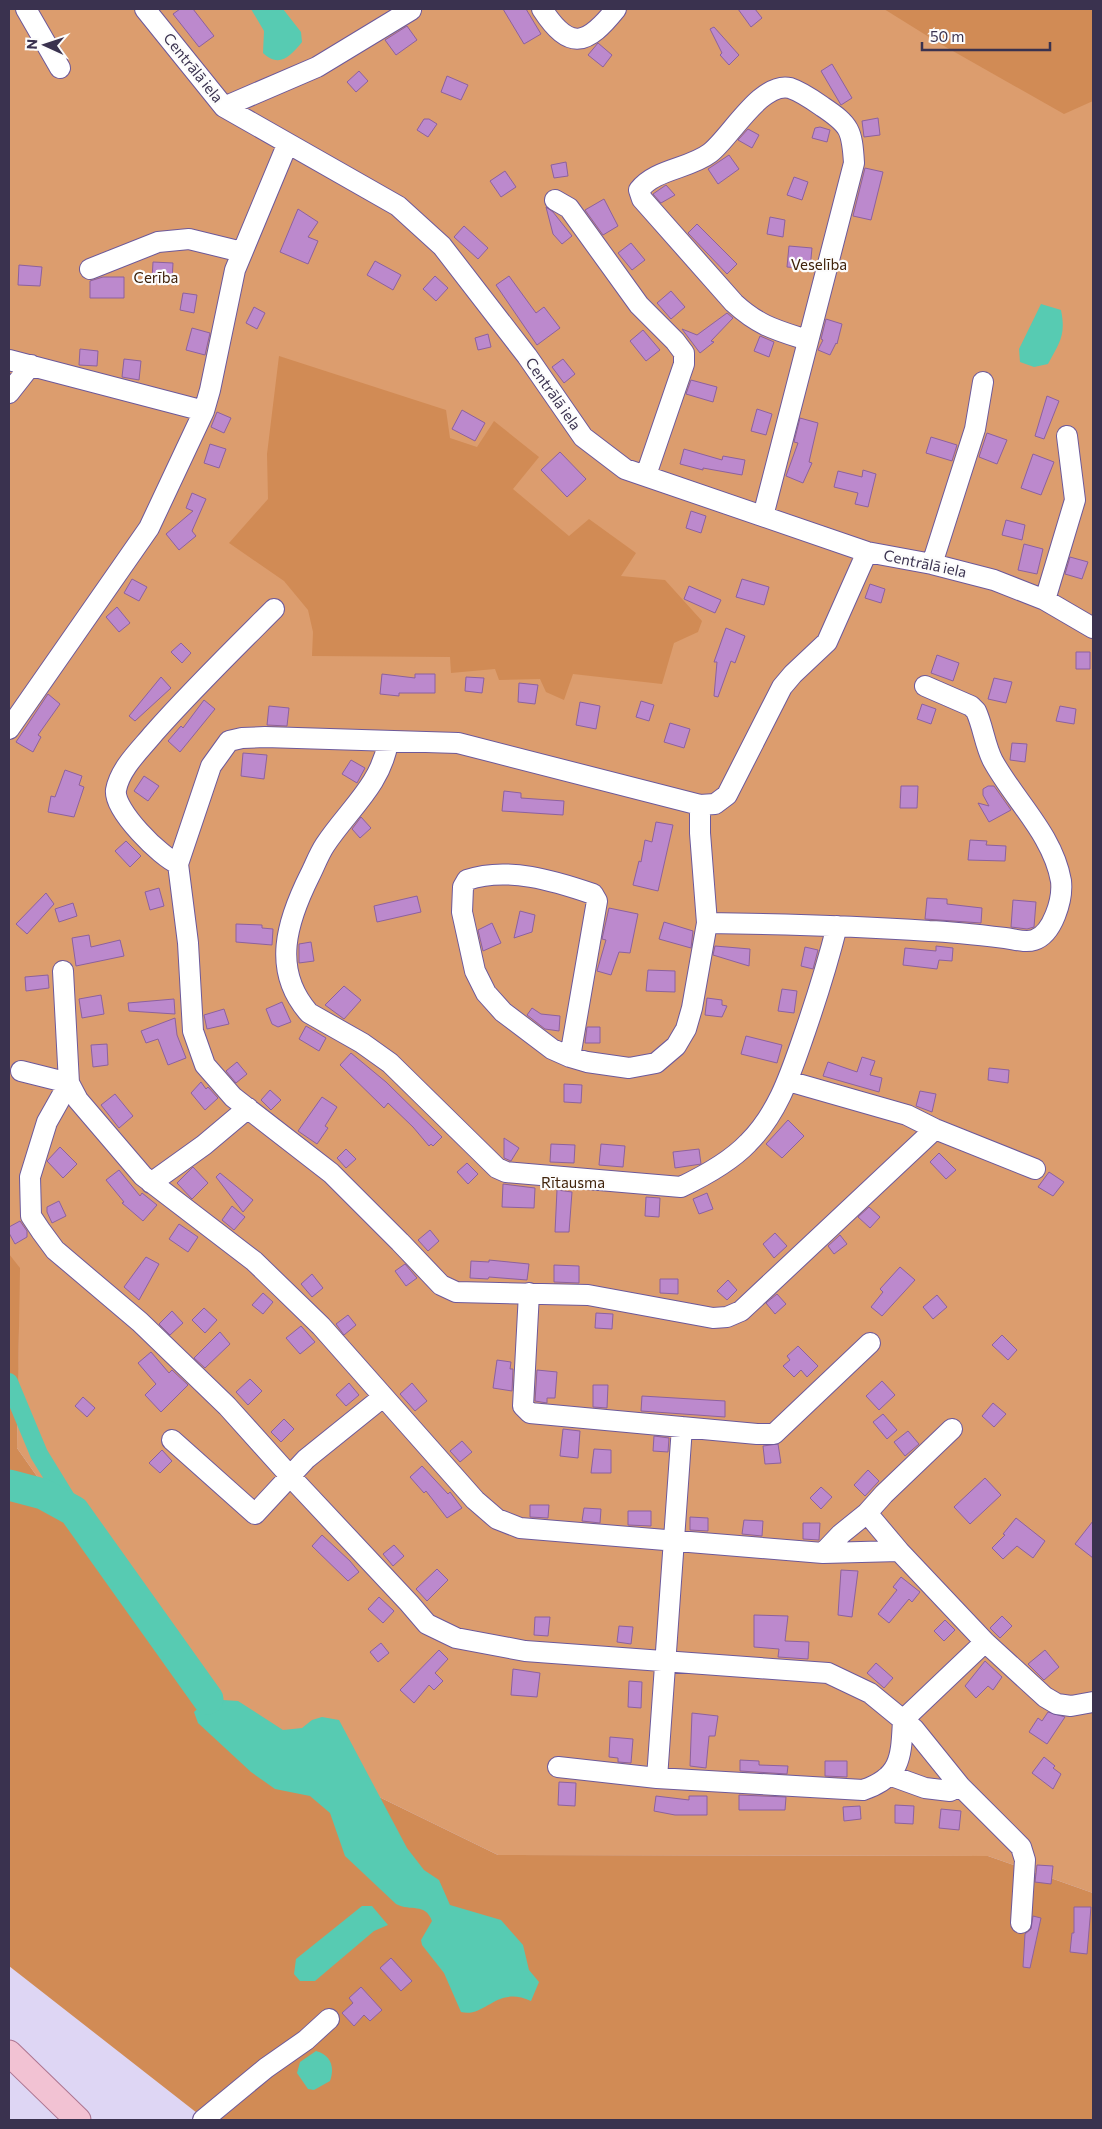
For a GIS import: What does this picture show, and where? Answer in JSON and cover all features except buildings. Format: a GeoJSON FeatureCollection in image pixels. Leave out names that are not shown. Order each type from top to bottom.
{"type":"FeatureCollection","features":[{"type":"Feature","properties":{"kind":"main road"},"geometry":{"type":"LineString","coordinates":[[9,2054],[78,2120]]}},
{"type":"Feature","properties":{"kind":"street"},"geometry":{"type":"LineString","coordinates":[[26,9],[60,68]]}},
{"type":"Feature","properties":{"kind":"street","name":"Centrālā iela"},"geometry":{"type":"LineString","coordinates":[[145,9],[224,107],[398,206],[442,246],[527,356],[583,437],[626,469],[867,552],[932,564],[994,580],[1045,600],[1093,628]]}},
{"type":"Feature","properties":{"kind":"street"},"geometry":{"type":"LineString","coordinates":[[542,9],[566,36],[575,39],[589,37],[602,27],[616,9]]}},
{"type":"Feature","properties":{"kind":"street"},"geometry":{"type":"LineString","coordinates":[[224,107],[317,66],[411,10]]}},
{"type":"Feature","properties":{"kind":"street"},"geometry":{"type":"LineString","coordinates":[[762,516],[854,163],[853,137],[842,120],[803,94],[788,88],[775,89],[760,99],[710,153],[693,163],[645,182],[639,190],[642,199],[747,316],[762,325],[807,340]]}},
{"type":"Feature","properties":{"kind":"street"},"geometry":{"type":"LineString","coordinates":[[9,729],[149,528],[204,411],[235,270],[287,144]]}},
{"type":"Feature","properties":{"kind":"street"},"geometry":{"type":"LineString","coordinates":[[555,200],[569,208],[640,305],[676,341],[684,352],[684,364],[646,476]]}},
{"type":"Feature","properties":{"kind":"street"},"geometry":{"type":"LineString","coordinates":[[90,269],[158,242],[189,239],[242,252]]}},
{"type":"Feature","properties":{"kind":"street"},"geometry":{"type":"LineString","coordinates":[[9,360],[204,411]]}},
{"type":"Feature","properties":{"kind":"street"},"geometry":{"type":"LineString","coordinates":[[9,393],[31,365]]}},
{"type":"Feature","properties":{"kind":"street"},"geometry":{"type":"LineString","coordinates":[[932,564],[975,429],[982,382]]}},
{"type":"Feature","properties":{"kind":"street"},"geometry":{"type":"LineString","coordinates":[[1045,600],[1075,500],[1067,436]]}},
{"type":"Feature","properties":{"kind":"street"},"geometry":{"type":"LineString","coordinates":[[867,552],[826,642],[782,687],[727,794],[715,804],[700,805],[458,743],[265,737],[242,738],[229,741],[211,766],[178,864],[188,943],[195,1038],[205,1065],[233,1097],[330,1173],[441,1285],[456,1292],[588,1295],[713,1318],[727,1317],[740,1310],[935,1129]]}},
{"type":"Feature","properties":{"kind":"street"},"geometry":{"type":"LineString","coordinates":[[178,864],[168,860],[132,824],[118,800],[116,792],[119,781],[131,761],[188,694],[274,610]]}},
{"type":"Feature","properties":{"kind":"street"},"geometry":{"type":"LineString","coordinates":[[707,923],[837,926],[931,931],[1033,940],[1041,937],[1054,920],[1060,902],[1061,884],[1056,861],[1044,836],[992,759],[976,711],[971,706],[925,686]]}},
{"type":"Feature","properties":{"kind":"street"},"geometry":{"type":"LineString","coordinates":[[388,742],[386,755],[372,786],[325,845],[300,896],[290,921],[286,963],[290,981],[303,1007],[309,1014],[362,1043],[390,1063],[497,1168],[506,1172],[681,1187],[706,1175],[748,1144],[773,1113],[788,1081],[826,970],[837,926]]}},
{"type":"Feature","properties":{"kind":"street"},"geometry":{"type":"LineString","coordinates":[[570,1057],[596,901],[593,894],[563,884],[513,876],[477,876],[467,880],[463,887],[462,912],[475,971],[486,993],[510,1018],[552,1049],[570,1057],[608,1065],[637,1067],[659,1061],[676,1046],[686,1029],[692,1008],[707,923],[700,832],[700,805]]}},
{"type":"Feature","properties":{"kind":"street"},"geometry":{"type":"LineString","coordinates":[[63,971],[69,1083],[78,1100],[151,1183],[254,1261],[321,1326],[475,1500],[497,1519],[520,1528],[674,1542],[823,1553],[899,1551]]}},
{"type":"Feature","properties":{"kind":"street"},"geometry":{"type":"LineString","coordinates":[[21,1071],[69,1083]]}},
{"type":"Feature","properties":{"kind":"street"},"geometry":{"type":"LineString","coordinates":[[788,1081],[907,1115],[935,1129],[1035,1168]]}},
{"type":"Feature","properties":{"kind":"street"},"geometry":{"type":"LineString","coordinates":[[69,1083],[47,1122],[30,1177],[31,1216],[54,1250],[140,1322],[228,1406],[427,1624],[456,1638],[524,1651],[828,1673],[870,1693],[914,1729],[960,1786],[1021,1847],[1025,1860],[1021,1923]]}},
{"type":"Feature","properties":{"kind":"street"},"geometry":{"type":"LineString","coordinates":[[151,1183],[204,1145],[248,1108]]}},
{"type":"Feature","properties":{"kind":"street"},"geometry":{"type":"LineString","coordinates":[[529,1293],[524,1409],[530,1413],[774,1434],[870,1343]]}},
{"type":"Feature","properties":{"kind":"street"},"geometry":{"type":"LineString","coordinates":[[172,1440],[255,1514],[306,1459],[383,1397]]}},
{"type":"Feature","properties":{"kind":"street"},"geometry":{"type":"LineString","coordinates":[[656,1778],[682,1427]]}},
{"type":"Feature","properties":{"kind":"street"},"geometry":{"type":"LineString","coordinates":[[823,1553],[841,1534],[867,1513],[884,1494],[952,1429]]}},
{"type":"Feature","properties":{"kind":"street"},"geometry":{"type":"LineString","coordinates":[[867,1513],[899,1551],[985,1642],[1045,1698],[1057,1704],[1071,1706],[1093,1702]]}},
{"type":"Feature","properties":{"kind":"street"},"geometry":{"type":"LineString","coordinates":[[558,1767],[656,1778],[863,1790],[880,1785],[898,1765],[902,1747],[903,1720],[985,1642]]}},
{"type":"Feature","properties":{"kind":"street"},"geometry":{"type":"LineString","coordinates":[[889,1774],[924,1788],[950,1791],[960,1786]]}},
{"type":"Feature","properties":{"kind":"street"},"geometry":{"type":"LineString","coordinates":[[203,2120],[266,2068],[306,2040],[329,2019]]}},
{"type":"Feature","properties":{"kind":"green space","name":"Rītausma"},"geometry":{"type":"Polygon","coordinates":[[[9,9],[891,9],[1093,100],[1093,1893],[988,1856],[498,1855],[203,1711],[17,1448],[19,1290],[9,1266],[9,9]]]}},
{"type":"Feature","properties":{"kind":"shaded area"},"geometry":{"type":"Polygon","coordinates":[[[251,9],[283,9],[301,32],[302,42],[284,59],[274,60],[269,57],[263,53],[264,31],[251,9]]]}},
{"type":"Feature","properties":{"kind":"shaded area"},"geometry":{"type":"Polygon","coordinates":[[[884,9],[1093,9],[1093,101],[1064,114],[937,42],[884,9]]]}},
{"type":"Feature","properties":{"kind":"shaded area"},"geometry":{"type":"Polygon","coordinates":[[[1041,304],[1061,310],[1063,326],[1059,344],[1048,364],[1034,367],[1020,362],[1019,349],[1041,304]]]}},
{"type":"Feature","properties":{"kind":"shaded area"},"geometry":{"type":"Polygon","coordinates":[[[279,356],[446,410],[450,438],[477,447],[494,421],[539,457],[513,489],[569,536],[589,519],[636,553],[621,576],[665,580],[702,621],[698,632],[674,643],[662,684],[573,674],[564,700],[546,692],[540,679],[499,680],[495,669],[451,673],[450,657],[312,656],[313,632],[308,610],[284,581],[229,543],[268,499],[267,454],[279,356]]]}},
{"type":"Feature","properties":{"kind":"shaded area"},"geometry":{"type":"Polygon","coordinates":[[[9,1254],[20,1268],[17,1448],[203,1711],[498,1855],[988,1856],[1093,1893],[1093,2120],[206,2120],[9,1966],[9,1254]]]}},
{"type":"Feature","properties":{"kind":"shaded area"},"geometry":{"type":"Polygon","coordinates":[[[208,1699],[238,1701],[283,1730],[302,1728],[312,1720],[322,1717],[339,1720],[407,1848],[424,1870],[439,1880],[450,1905],[501,1920],[523,1945],[529,1970],[539,1982],[531,2001],[519,1997],[509,1997],[500,1999],[478,2011],[470,2013],[461,2012],[444,1973],[422,1945],[421,1940],[432,1921],[426,1911],[396,1904],[345,1856],[330,1813],[310,1796],[275,1789],[251,1772],[198,1723],[194,1712],[208,1699]]]}},
{"type":"Feature","properties":{"kind":"shaded area"},"geometry":{"type":"Polygon","coordinates":[[[362,1906],[372,1906],[388,1925],[374,1931],[315,1981],[300,1981],[294,1974],[296,1959],[362,1906]]]}},
{"type":"Feature","properties":{"kind":"shaded area"},"geometry":{"type":"Polygon","coordinates":[[[316,2051],[325,2055],[332,2066],[332,2071],[330,2081],[314,2090],[308,2089],[297,2073],[300,2062],[316,2051]]]}},
{"type":"Feature","properties":{"kind":"waterway"},"geometry":{"type":"LineString","coordinates":[[9,1382],[39,1454],[74,1511]]}},
{"type":"Feature","properties":{"kind":"waterway"},"geometry":{"type":"LineString","coordinates":[[9,1485],[43,1494],[74,1511],[208,1699]]}},
{"type":"Feature","properties":{"kind":"park label","name":"Veselība"},"geometry":{"type":"Point","coordinates":[819,265]}},
{"type":"Feature","properties":{"kind":"park label","name":"Cerība"},"geometry":{"type":"Point","coordinates":[156,278]}}]}
